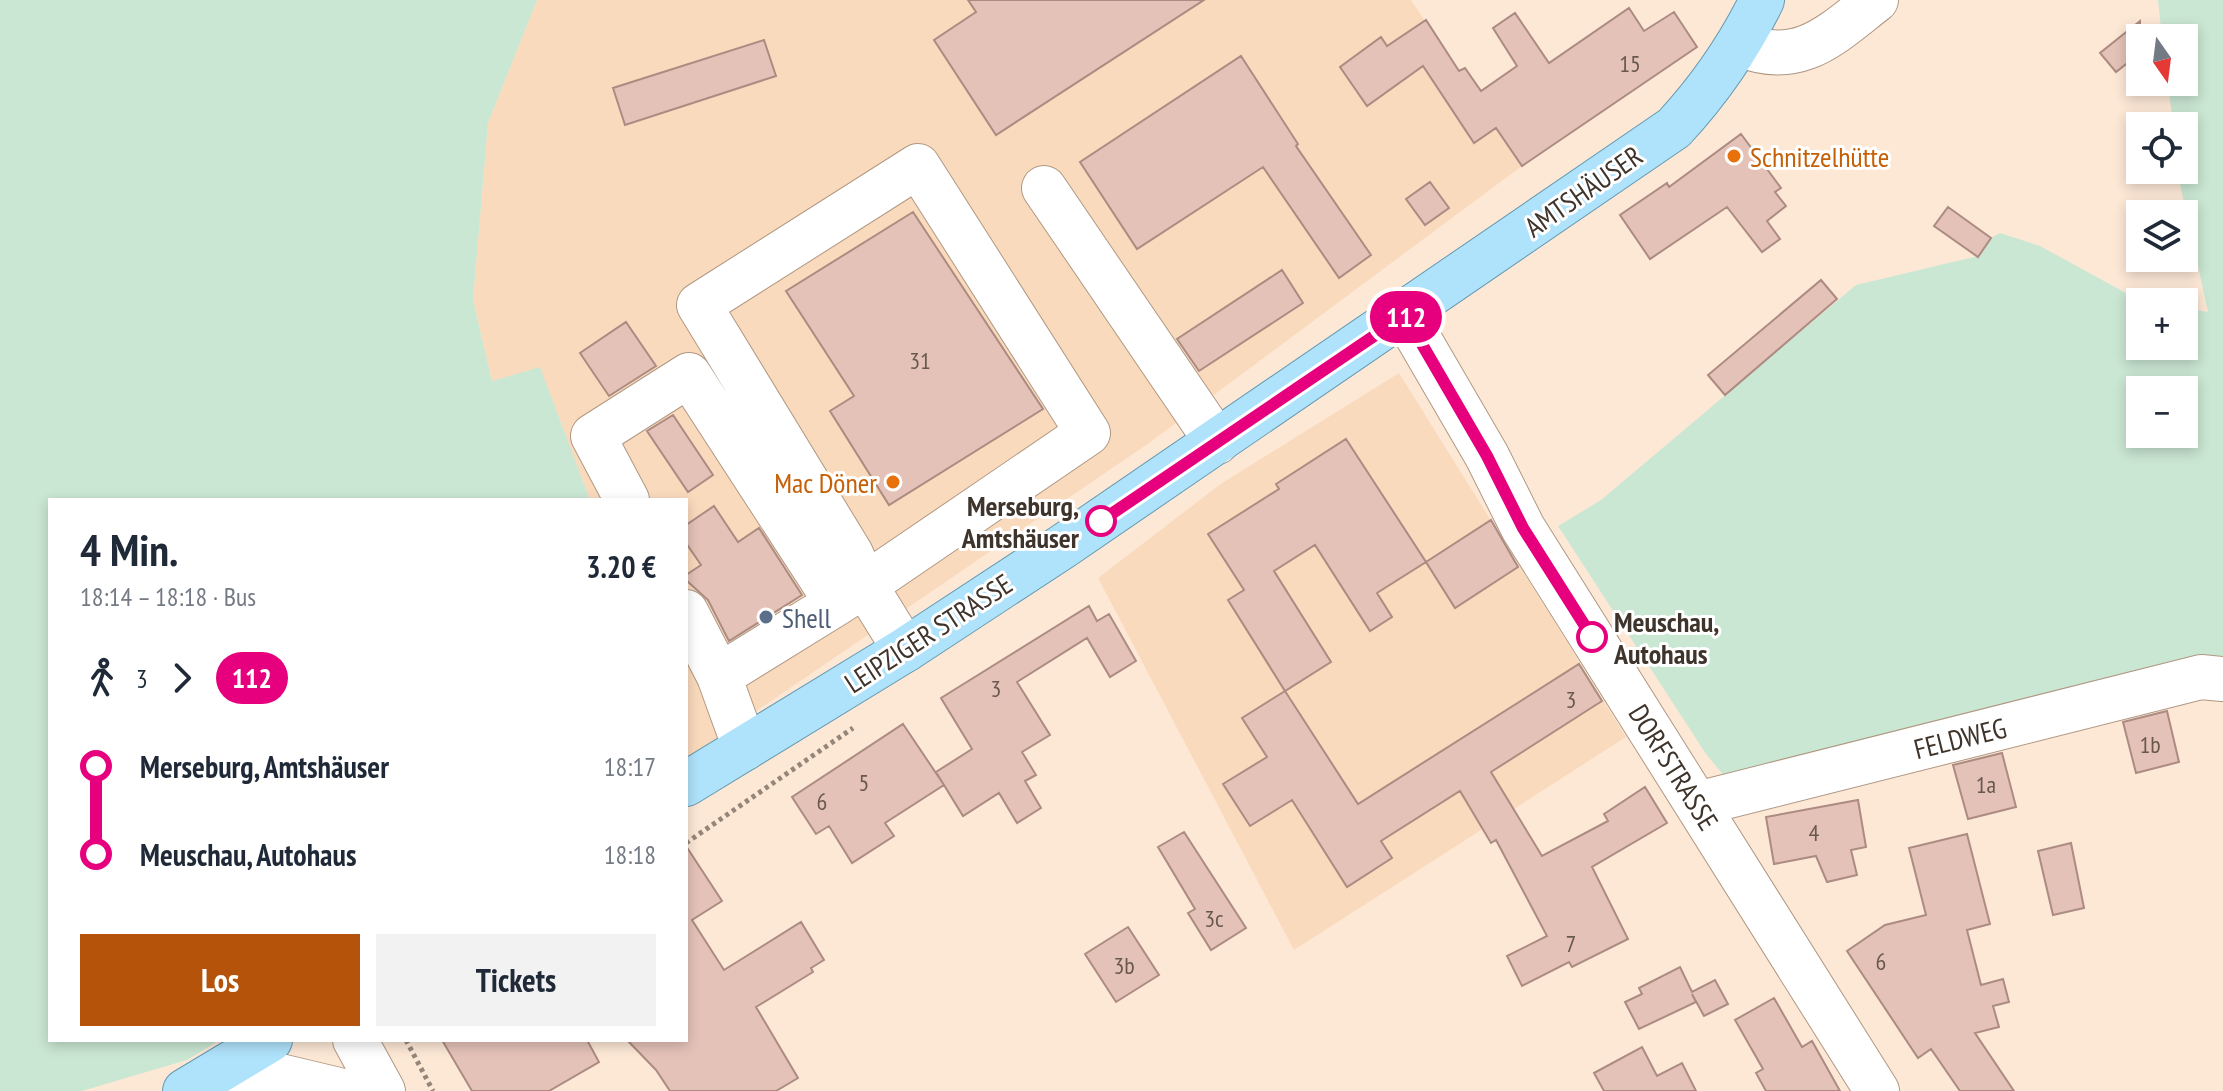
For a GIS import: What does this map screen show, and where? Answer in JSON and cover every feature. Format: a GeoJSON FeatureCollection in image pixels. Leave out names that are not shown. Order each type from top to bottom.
{"type":"FeatureCollection","features":[{"type":"Feature","properties":{"kind":"main road","name":"AMTSHÄUSER"},"geometry":{"type":"LineString","coordinates":[[1405,315],[1674,128],[1705,95],[1739,44],[1762,0]]}},
{"type":"Feature","properties":{"kind":"main road","name":"LEIPZIGER STRASSE"},"geometry":{"type":"LineString","coordinates":[[688,783],[905,650],[1405,315]]}},
{"type":"Feature","properties":{"kind":"main road"},"geometry":{"type":"LineString","coordinates":[[186,1091],[267,1042]]}},
{"type":"Feature","properties":{"kind":"street"},"geometry":{"type":"LineString","coordinates":[[1739,44],[1766,55],[1822,43],[1876,0]]}},
{"type":"Feature","properties":{"kind":"street"},"geometry":{"type":"LineString","coordinates":[[719,676],[851,594],[1088,433],[918,166],[699,305],[851,554],[851,594]]}},
{"type":"Feature","properties":{"kind":"street"},"geometry":{"type":"LineString","coordinates":[[1044,188],[1217,442]]}},
{"type":"Feature","properties":{"kind":"street","name":"DORFSTRASSE"},"geometry":{"type":"LineString","coordinates":[[1405,315],[1487,456],[1523,528],[1877,1091]]}},
{"type":"Feature","properties":{"kind":"street"},"geometry":{"type":"LineString","coordinates":[[626,498],[593,436],[689,375],[851,594],[905,650]]}},
{"type":"Feature","properties":{"kind":"street"},"geometry":{"type":"LineString","coordinates":[[688,616],[719,676],[745,748]]}},
{"type":"Feature","properties":{"kind":"street","name":"FELDWEG"},"geometry":{"type":"LineString","coordinates":[[1697,804],[2201,677],[2223,679]]}},
{"type":"Feature","properties":{"kind":"street"},"geometry":{"type":"LineString","coordinates":[[356,1042],[383,1091]]}},
{"type":"Feature","properties":{"kind":"street"},"geometry":{"type":"LineString","coordinates":[[186,1091],[280,1076],[343,1091]]}},
{"type":"Feature","properties":{"kind":"path"},"geometry":{"type":"LineString","coordinates":[[407,1042],[433,1091]]}},
{"type":"Feature","properties":{"kind":"shaded area"},"geometry":{"type":"Polygon","coordinates":[[[537,0],[1411,0],[1522,166],[1149,443],[688,758],[688,498],[589,498],[540,368],[492,381],[473,300],[488,123],[537,0]]]}},
{"type":"Feature","properties":{"kind":"shaded area"},"geometry":{"type":"Polygon","coordinates":[[[1399,373],[1626,737],[1294,950],[1098,578],[1222,483],[1399,373]]]}},
{"type":"Feature","properties":{"kind":"green space"},"geometry":{"type":"Polygon","coordinates":[[[0,0],[537,0],[488,123],[473,300],[492,381],[540,367],[589,498],[48,498],[48,1042],[217,1042],[187,1060],[82,1091],[0,1091],[0,0]]]}},
{"type":"Feature","properties":{"kind":"green space"},"geometry":{"type":"Polygon","coordinates":[[[2158,0],[2223,0],[2223,665],[1725,777],[1706,754],[1558,526],[1601,500],[1856,285],[1978,256],[1991,238],[2000,233],[2040,246],[2126,293],[2126,360],[2198,360],[2198,310],[2208,312],[2198,266],[2198,200],[2184,200],[2180,184],[2198,184],[2198,112],[2171,112],[2170,96],[2198,96],[2198,24],[2161,24],[2158,0]]]}},
{"type":"Feature","properties":{"kind":"building"},"geometry":{"type":"Polygon","coordinates":[[[968,0],[1204,0],[996,135],[934,40],[976,12],[968,0]]]}},
{"type":"Feature","properties":{"kind":"building"},"geometry":{"type":"Polygon","coordinates":[[[1629,8],[1644,31],[1674,12],[1697,47],[1522,166],[1496,128],[1474,143],[1423,66],[1367,106],[1340,67],[1381,37],[1387,46],[1426,20],[1459,71],[1465,68],[1481,91],[1517,66],[1493,28],[1515,13],[1549,63],[1629,8]]]}},
{"type":"Feature","properties":{"kind":"building"},"geometry":{"type":"Polygon","coordinates":[[[2126,32],[2126,64],[2116,72],[2100,53],[2126,32]]]}},
{"type":"Feature","properties":{"kind":"building"},"geometry":{"type":"Polygon","coordinates":[[[764,40],[776,76],[625,125],[613,88],[764,40]]]}},
{"type":"Feature","properties":{"kind":"building"},"geometry":{"type":"Polygon","coordinates":[[[1241,56],[1298,144],[1296,146],[1371,255],[1339,278],[1263,167],[1137,249],[1080,162],[1241,56]]]}},
{"type":"Feature","properties":{"kind":"building"},"geometry":{"type":"Polygon","coordinates":[[[1741,134],[1781,188],[1775,192],[1786,206],[1767,221],[1780,239],[1762,252],[1727,207],[1650,259],[1620,215],[1667,183],[1669,187],[1741,134]]]}},
{"type":"Feature","properties":{"kind":"building"},"geometry":{"type":"Polygon","coordinates":[[[1430,182],[1449,208],[1425,225],[1406,199],[1430,182]]]}},
{"type":"Feature","properties":{"kind":"building"},"geometry":{"type":"Polygon","coordinates":[[[1948,207],[1991,238],[1978,257],[1934,226],[1948,207]]]}},
{"type":"Feature","properties":{"kind":"building"},"geometry":{"type":"Polygon","coordinates":[[[913,212],[1043,409],[889,505],[830,411],[854,396],[786,291],[913,212]]]}},
{"type":"Feature","properties":{"kind":"building"},"geometry":{"type":"Polygon","coordinates":[[[1282,270],[1303,303],[1199,371],[1177,339],[1282,270]]]}},
{"type":"Feature","properties":{"kind":"building"},"geometry":{"type":"Polygon","coordinates":[[[1821,280],[1837,299],[1725,395],[1708,375],[1821,280]]]}},
{"type":"Feature","properties":{"kind":"building"},"geometry":{"type":"Polygon","coordinates":[[[626,322],[656,366],[609,396],[580,353],[626,322]]]}},
{"type":"Feature","properties":{"kind":"building"},"geometry":{"type":"Polygon","coordinates":[[[673,415],[713,475],[688,492],[647,431],[673,415]]]}},
{"type":"Feature","properties":{"kind":"building"},"geometry":{"type":"Polygon","coordinates":[[[1346,439],[1426,562],[1377,593],[1392,617],[1370,631],[1315,545],[1274,571],[1331,662],[1285,691],[1228,600],[1244,590],[1208,534],[1279,489],[1276,484],[1346,439]]]}},
{"type":"Feature","properties":{"kind":"building"},"geometry":{"type":"Polygon","coordinates":[[[714,506],[738,542],[759,528],[802,595],[729,641],[708,600],[688,582],[688,574],[701,565],[688,546],[688,524],[714,506]]]}},
{"type":"Feature","properties":{"kind":"building"},"geometry":{"type":"Polygon","coordinates":[[[1491,520],[1518,567],[1455,608],[1426,562],[1491,520]]]}},
{"type":"Feature","properties":{"kind":"building"},"geometry":{"type":"Polygon","coordinates":[[[1089,606],[1097,621],[1109,614],[1136,661],[1110,677],[1087,638],[1017,682],[1050,735],[1022,752],[1036,775],[1025,781],[1041,808],[1017,823],[999,793],[963,816],[936,772],[972,749],[941,698],[1089,606]]]}},
{"type":"Feature","properties":{"kind":"building"},"geometry":{"type":"Polygon","coordinates":[[[1579,664],[1602,701],[1491,772],[1542,856],[1608,821],[1604,814],[1645,787],[1667,823],[1592,867],[1628,939],[1572,967],[1569,962],[1522,986],[1507,956],[1547,936],[1496,840],[1491,843],[1460,791],[1381,841],[1392,858],[1347,887],[1292,800],[1250,826],[1223,784],[1267,757],[1242,718],[1285,691],[1358,804],[1579,664]]]}},
{"type":"Feature","properties":{"kind":"building"},"geometry":{"type":"Polygon","coordinates":[[[2167,711],[2179,762],[2136,773],[2123,722],[2167,711]]]}},
{"type":"Feature","properties":{"kind":"building"},"geometry":{"type":"Polygon","coordinates":[[[903,724],[944,785],[885,823],[894,836],[852,863],[829,826],[816,834],[792,797],[903,724]]]}},
{"type":"Feature","properties":{"kind":"building"},"geometry":{"type":"Polygon","coordinates":[[[2002,753],[2016,807],[1968,819],[1953,765],[2002,753]]]}},
{"type":"Feature","properties":{"kind":"building"},"geometry":{"type":"Polygon","coordinates":[[[1858,800],[1866,847],[1851,850],[1857,875],[1827,882],[1816,856],[1774,864],[1766,817],[1858,800]]]}},
{"type":"Feature","properties":{"kind":"building"},"geometry":{"type":"Polygon","coordinates":[[[1184,832],[1246,928],[1211,950],[1188,913],[1195,909],[1158,847],[1184,832]]]}},
{"type":"Feature","properties":{"kind":"building"},"geometry":{"type":"Polygon","coordinates":[[[1967,834],[1990,924],[1967,930],[1981,985],[2003,979],[2009,1002],[1993,1006],[1999,1027],[1975,1033],[2014,1091],[1960,1091],[1931,1049],[1918,1058],[1847,951],[1885,925],[1926,915],[1909,848],[1967,834]]]}},
{"type":"Feature","properties":{"kind":"building"},"geometry":{"type":"Polygon","coordinates":[[[2071,843],[2084,908],[2053,915],[2038,851],[2071,843]]]}},
{"type":"Feature","properties":{"kind":"building"},"geometry":{"type":"Polygon","coordinates":[[[688,849],[722,901],[692,920],[724,970],[801,922],[824,960],[811,968],[813,972],[756,1007],[798,1078],[776,1091],[670,1091],[656,1070],[629,1042],[688,1042],[688,849]]]}},
{"type":"Feature","properties":{"kind":"building"},"geometry":{"type":"Polygon","coordinates":[[[1128,927],[1159,975],[1116,1002],[1085,954],[1128,927]]]}},
{"type":"Feature","properties":{"kind":"building"},"geometry":{"type":"Polygon","coordinates":[[[1680,967],[1692,992],[1715,980],[1728,1004],[1704,1016],[1692,994],[1696,1002],[1639,1029],[1625,1002],[1642,994],[1639,988],[1680,967]]]}},
{"type":"Feature","properties":{"kind":"building"},"geometry":{"type":"Polygon","coordinates":[[[1774,998],[1802,1047],[1812,1041],[1840,1091],[1766,1091],[1756,1073],[1763,1069],[1735,1020],[1774,998]]]}},
{"type":"Feature","properties":{"kind":"building"},"geometry":{"type":"Polygon","coordinates":[[[443,1042],[588,1042],[599,1062],[549,1091],[472,1091],[443,1042]]]}},
{"type":"Feature","properties":{"kind":"building"},"geometry":{"type":"Polygon","coordinates":[[[1642,1047],[1657,1076],[1682,1063],[1696,1091],[1604,1091],[1594,1073],[1642,1047]]]}},
{"type":"Feature","properties":{"kind":"bus line","name":"112"},"geometry":{"type":"LineString","coordinates":[[1101,521],[1405,315],[1487,456],[1523,528],[1592,637]]}},
{"type":"Feature","properties":{"kind":"place","name":"Schnitzelhütte"},"geometry":{"type":"Point","coordinates":[1734,156]}},
{"type":"Feature","properties":{"kind":"place","name":"Mac Döner"},"geometry":{"type":"Point","coordinates":[893,482]}},
{"type":"Feature","properties":{"kind":"place","name":"Merseburg, Amtshäuser"},"geometry":{"type":"Point","coordinates":[1101,521]}},
{"type":"Feature","properties":{"kind":"place","name":"Shell"},"geometry":{"type":"Point","coordinates":[766,617]}},
{"type":"Feature","properties":{"kind":"place","name":"Meuschau, Autohaus"},"geometry":{"type":"Point","coordinates":[1592,637]}}]}
